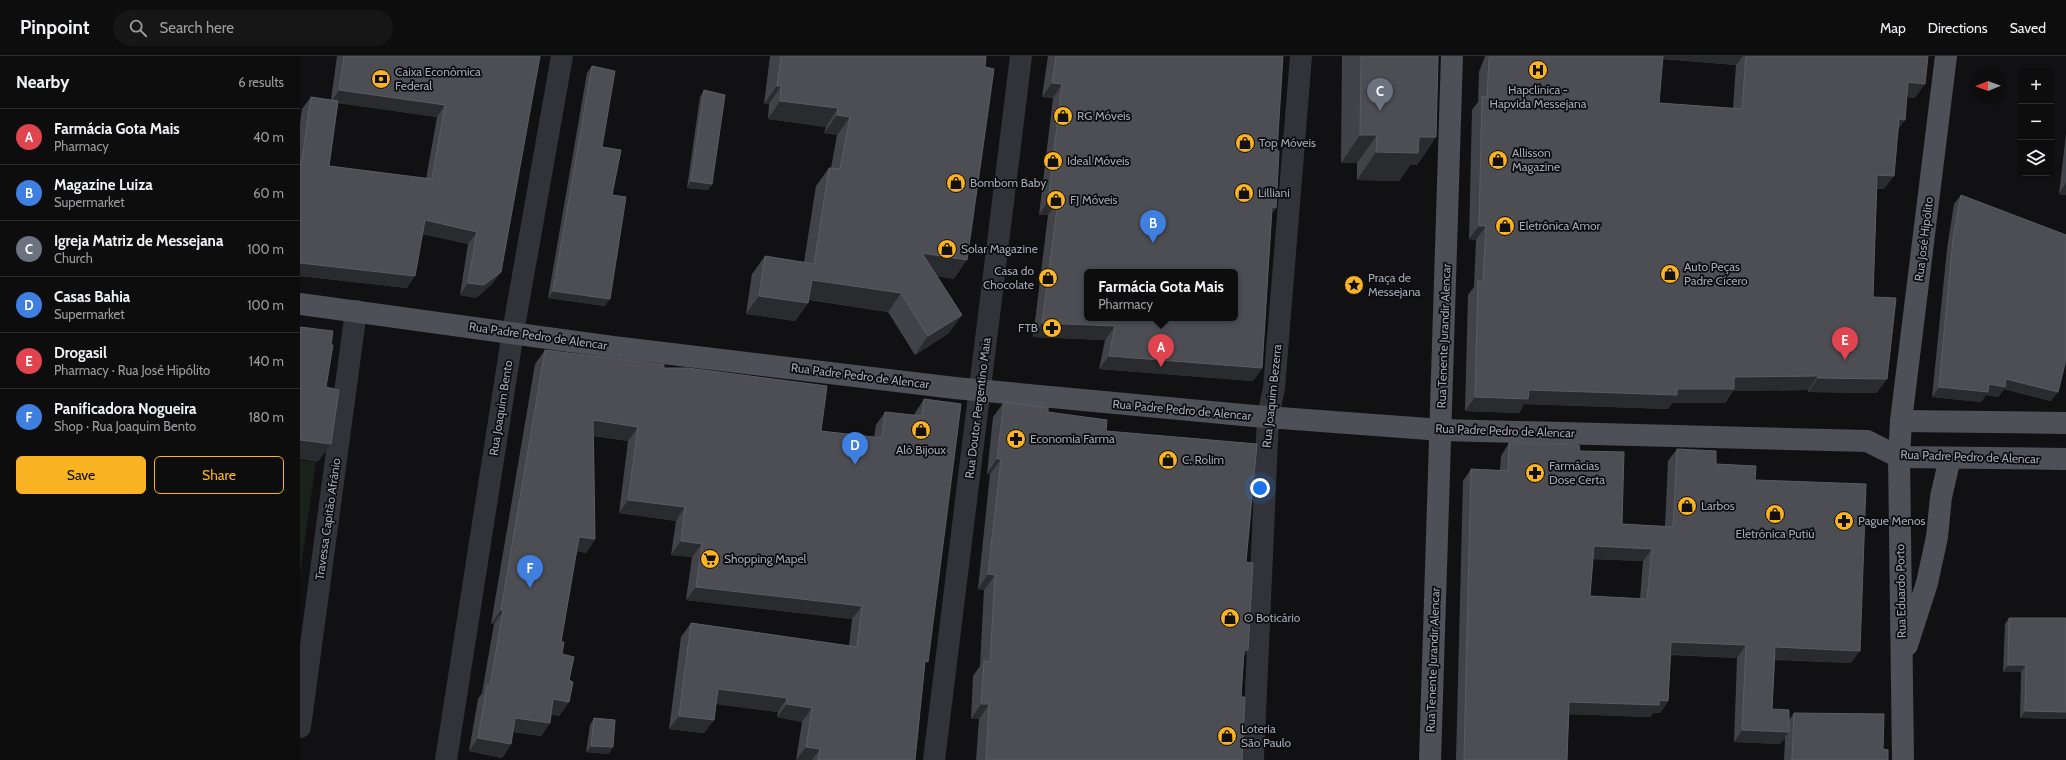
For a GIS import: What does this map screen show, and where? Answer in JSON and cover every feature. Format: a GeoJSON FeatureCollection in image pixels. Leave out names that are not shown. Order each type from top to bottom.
{"type":"FeatureCollection","features":[{"type":"Feature","properties":{"kind":"main road","name":"Rua Tenente Jurandir Alencar"},"geometry":{"type":"LineString","coordinates":[[1430,760],[1442,430],[1452,56]]}},
{"type":"Feature","properties":{"kind":"main road","name":"Rua José Hipólito"},"geometry":{"type":"LineString","coordinates":[[1901,422],[1946,56]]}},
{"type":"Feature","properties":{"kind":"main road","name":"Rua Padre Pedro de Alencar"},"geometry":{"type":"LineString","coordinates":[[300,304],[642,350],[980,391],[1268,417],[1442,430],[1867,441],[1899,457],[2066,459]]}},
{"type":"Feature","properties":{"kind":"main road"},"geometry":{"type":"LineString","coordinates":[[1901,422],[2066,423]]}},
{"type":"Feature","properties":{"kind":"main road","name":"Rua Eduardo Porto"},"geometry":{"type":"LineString","coordinates":[[1901,422],[1899,457],[1903,760]]}},
{"type":"Feature","properties":{"kind":"main road"},"geometry":{"type":"LineString","coordinates":[[1902,661],[1927,583],[1937,537],[1941,497],[1950,458]]}},
{"type":"Feature","properties":{"kind":"street","name":"Rua Joaquim Bento"},"geometry":{"type":"LineString","coordinates":[[446,760],[513,332],[562,56]]}},
{"type":"Feature","properties":{"kind":"street","name":"Rua Doutor Pergentino Maia"},"geometry":{"type":"LineString","coordinates":[[934,760],[1021,56]]}},
{"type":"Feature","properties":{"kind":"street","name":"Rua Joaquim Bezerra"},"geometry":{"type":"LineString","coordinates":[[1253,760],[1268,417],[1274,388],[1301,56]]}},
{"type":"Feature","properties":{"kind":"street","name":"Travessa Capitão Afrânio"},"geometry":{"type":"LineString","coordinates":[[300,727],[356,311]]}},
{"type":"Feature","properties":{"kind":"shaded area"},"geometry":{"type":"Polygon","coordinates":[[[300,460],[316,462],[300,574],[300,460]]]}},
{"type":"Feature","properties":{"kind":"building"},"geometry":{"type":"Polygon","coordinates":[[[344,56],[540,56],[501,272],[484,285],[468,283],[477,232],[425,220],[415,276],[300,263],[300,160],[302,160],[311,97],[338,101],[329,166],[432,179],[445,105],[339,90],[344,56]]]}},
{"type":"Feature","properties":{"kind":"building"},"geometry":{"type":"Polygon","coordinates":[[[781,56],[986,56],[985,67],[994,69],[967,260],[922,253],[962,315],[928,336],[901,293],[812,280],[808,303],[759,296],[765,256],[814,264],[829,168],[840,169],[850,117],[837,115],[838,108],[780,101],[781,86],[777,86],[781,56]]]}},
{"type":"Feature","properties":{"kind":"building"},"geometry":{"type":"Polygon","coordinates":[[[1056,56],[1283,56],[1277,151],[1279,151],[1276,208],[1272,207],[1262,368],[1109,356],[1115,326],[1042,323],[1058,201],[1048,201],[1062,84],[1052,83],[1056,56]]]}},
{"type":"Feature","properties":{"kind":"building"},"geometry":{"type":"Polygon","coordinates":[[[1361,56],[1438,56],[1436,137],[1419,137],[1418,153],[1376,152],[1377,135],[1360,135],[1361,56]]]}},
{"type":"Feature","properties":{"kind":"building"},"geometry":{"type":"Polygon","coordinates":[[[1490,56],[1663,56],[1659,103],[1742,109],[1746,56],[1928,56],[1925,84],[1908,82],[1905,120],[1899,119],[1894,176],[1877,175],[1873,297],[1896,298],[1887,379],[1818,378],[1818,376],[1734,377],[1734,389],[1677,389],[1677,395],[1529,390],[1528,399],[1475,397],[1478,281],[1483,281],[1486,226],[1479,226],[1482,96],[1487,97],[1490,56]]]}},
{"type":"Feature","properties":{"kind":"building"},"geometry":{"type":"Polygon","coordinates":[[[592,66],[615,71],[602,147],[621,150],[612,195],[626,197],[610,299],[553,291],[592,66]]]}},
{"type":"Feature","properties":{"kind":"building"},"geometry":{"type":"Polygon","coordinates":[[[704,90],[725,95],[712,184],[691,181],[704,90]]]}},
{"type":"Feature","properties":{"kind":"building"},"geometry":{"type":"Polygon","coordinates":[[[1961,195],[2066,235],[2066,360],[2058,392],[2006,379],[2005,387],[1989,384],[1988,392],[1939,387],[1953,239],[1961,195]]]}},
{"type":"Feature","properties":{"kind":"building"},"geometry":{"type":"Polygon","coordinates":[[[300,327],[333,331],[331,345],[333,345],[326,387],[339,390],[331,444],[300,440],[300,327]]]}},
{"type":"Feature","properties":{"kind":"building"},"geometry":{"type":"Polygon","coordinates":[[[545,350],[664,365],[664,368],[688,368],[827,386],[821,431],[882,438],[885,412],[922,416],[924,399],[961,404],[928,662],[925,661],[915,760],[818,760],[820,749],[806,747],[812,708],[787,704],[787,698],[718,689],[714,720],[679,716],[691,623],[857,647],[862,606],[696,587],[702,544],[681,541],[685,507],[628,500],[638,427],[593,420],[595,539],[579,537],[561,642],[564,642],[562,654],[574,657],[569,680],[573,682],[569,702],[553,699],[550,723],[515,718],[511,744],[478,738],[487,685],[490,686],[503,611],[501,610],[545,350]]]}},
{"type":"Feature","properties":{"kind":"building"},"geometry":{"type":"Polygon","coordinates":[[[1004,402],[1048,408],[1048,412],[1107,420],[1106,431],[1257,444],[1246,562],[1253,563],[1248,650],[1244,650],[1241,697],[1245,697],[1242,760],[986,760],[989,704],[981,704],[984,661],[990,662],[995,575],[988,574],[1001,459],[997,459],[1004,402]]]}},
{"type":"Feature","properties":{"kind":"building"},"geometry":{"type":"Polygon","coordinates":[[[1509,443],[1579,445],[1580,451],[1624,452],[1622,524],[1673,527],[1677,449],[1716,451],[1716,464],[1756,466],[1755,480],[1866,484],[1860,651],[1775,647],[1772,709],[1789,710],[1789,732],[1742,730],[1746,645],[1671,642],[1668,701],[1659,700],[1659,705],[1569,702],[1567,760],[1464,760],[1471,469],[1508,471],[1509,443]],[[1594,546],[1590,596],[1647,599],[1652,549],[1594,546]]]}},
{"type":"Feature","properties":{"kind":"building"},"geometry":{"type":"Polygon","coordinates":[[[2009,618],[2066,618],[2066,712],[2025,711],[2026,665],[2008,665],[2009,618]]]}},
{"type":"Feature","properties":{"kind":"building"},"geometry":{"type":"Polygon","coordinates":[[[1794,713],[1884,714],[1883,749],[1888,750],[1888,760],[1792,760],[1794,713]]]}},
{"type":"Feature","properties":{"kind":"building"},"geometry":{"type":"Polygon","coordinates":[[[594,718],[615,720],[613,747],[591,746],[594,718]]]}},
{"type":"Feature","properties":{"kind":"place","name":"Hapclínica - Hapvida Messejana"},"geometry":{"type":"Point","coordinates":[1538,70]}},
{"type":"Feature","properties":{"kind":"place","name":"Caixa Econômica Federal"},"geometry":{"type":"Point","coordinates":[381,79]}},
{"type":"Feature","properties":{"kind":"place","name":"Igreja Matriz de Messejana"},"geometry":{"type":"Point","coordinates":[1380,111]}},
{"type":"Feature","properties":{"kind":"place","name":"RG Móveis"},"geometry":{"type":"Point","coordinates":[1063,116]}},
{"type":"Feature","properties":{"kind":"place","name":"Top Móveis"},"geometry":{"type":"Point","coordinates":[1245,143]}},
{"type":"Feature","properties":{"kind":"place","name":"Allisson Magazine"},"geometry":{"type":"Point","coordinates":[1498,160]}},
{"type":"Feature","properties":{"kind":"place","name":"Ideal Móveis"},"geometry":{"type":"Point","coordinates":[1053,161]}},
{"type":"Feature","properties":{"kind":"place","name":"Bombom Baby"},"geometry":{"type":"Point","coordinates":[956,183]}},
{"type":"Feature","properties":{"kind":"place","name":"Lilliani"},"geometry":{"type":"Point","coordinates":[1244,193]}},
{"type":"Feature","properties":{"kind":"place","name":"FJ Móveis"},"geometry":{"type":"Point","coordinates":[1056,200]}},
{"type":"Feature","properties":{"kind":"place","name":"Eletrônica Amor"},"geometry":{"type":"Point","coordinates":[1505,226]}},
{"type":"Feature","properties":{"kind":"place","name":"Magazine Luiza"},"geometry":{"type":"Point","coordinates":[1153,243]}},
{"type":"Feature","properties":{"kind":"place","name":"Solar Magazine"},"geometry":{"type":"Point","coordinates":[947,249]}},
{"type":"Feature","properties":{"kind":"place","name":"Auto Peças Padre Cícero"},"geometry":{"type":"Point","coordinates":[1670,274]}},
{"type":"Feature","properties":{"kind":"place","name":"Casa do Chocolate"},"geometry":{"type":"Point","coordinates":[1048,278]}},
{"type":"Feature","properties":{"kind":"place","name":"Praça de Messejana"},"geometry":{"type":"Point","coordinates":[1354,285]}},
{"type":"Feature","properties":{"kind":"place","name":"FTB"},"geometry":{"type":"Point","coordinates":[1052,328]}},
{"type":"Feature","properties":{"kind":"place","name":"Drogasil"},"geometry":{"type":"Point","coordinates":[1845,360]}},
{"type":"Feature","properties":{"kind":"place","name":"Farmácia Gota Mais"},"geometry":{"type":"Point","coordinates":[1161,367]}},
{"type":"Feature","properties":{"kind":"place","name":"Alô Bijoux"},"geometry":{"type":"Point","coordinates":[921,430]}},
{"type":"Feature","properties":{"kind":"place","name":"Economia Farma"},"geometry":{"type":"Point","coordinates":[1016,439]}},
{"type":"Feature","properties":{"kind":"place","name":"C. Rolim"},"geometry":{"type":"Point","coordinates":[1168,460]}},
{"type":"Feature","properties":{"kind":"place","name":"Casas Bahia"},"geometry":{"type":"Point","coordinates":[855,465]}},
{"type":"Feature","properties":{"kind":"place","name":"Farmácias Dose Certa"},"geometry":{"type":"Point","coordinates":[1535,473]}},
{"type":"Feature","properties":{"kind":"place","name":"Larbos"},"geometry":{"type":"Point","coordinates":[1687,506]}},
{"type":"Feature","properties":{"kind":"place","name":"Eletrônica Putiú"},"geometry":{"type":"Point","coordinates":[1775,514]}},
{"type":"Feature","properties":{"kind":"place","name":"Pague Menos"},"geometry":{"type":"Point","coordinates":[1844,521]}},
{"type":"Feature","properties":{"kind":"place","name":"Shopping Mapel"},"geometry":{"type":"Point","coordinates":[710,559]}},
{"type":"Feature","properties":{"kind":"place","name":"Panificadora Nogueira"},"geometry":{"type":"Point","coordinates":[530,588]}},
{"type":"Feature","properties":{"kind":"place","name":"O Boticário"},"geometry":{"type":"Point","coordinates":[1230,618]}},
{"type":"Feature","properties":{"kind":"place","name":"Loteria São Paulo"},"geometry":{"type":"Point","coordinates":[1227,736]}}]}
